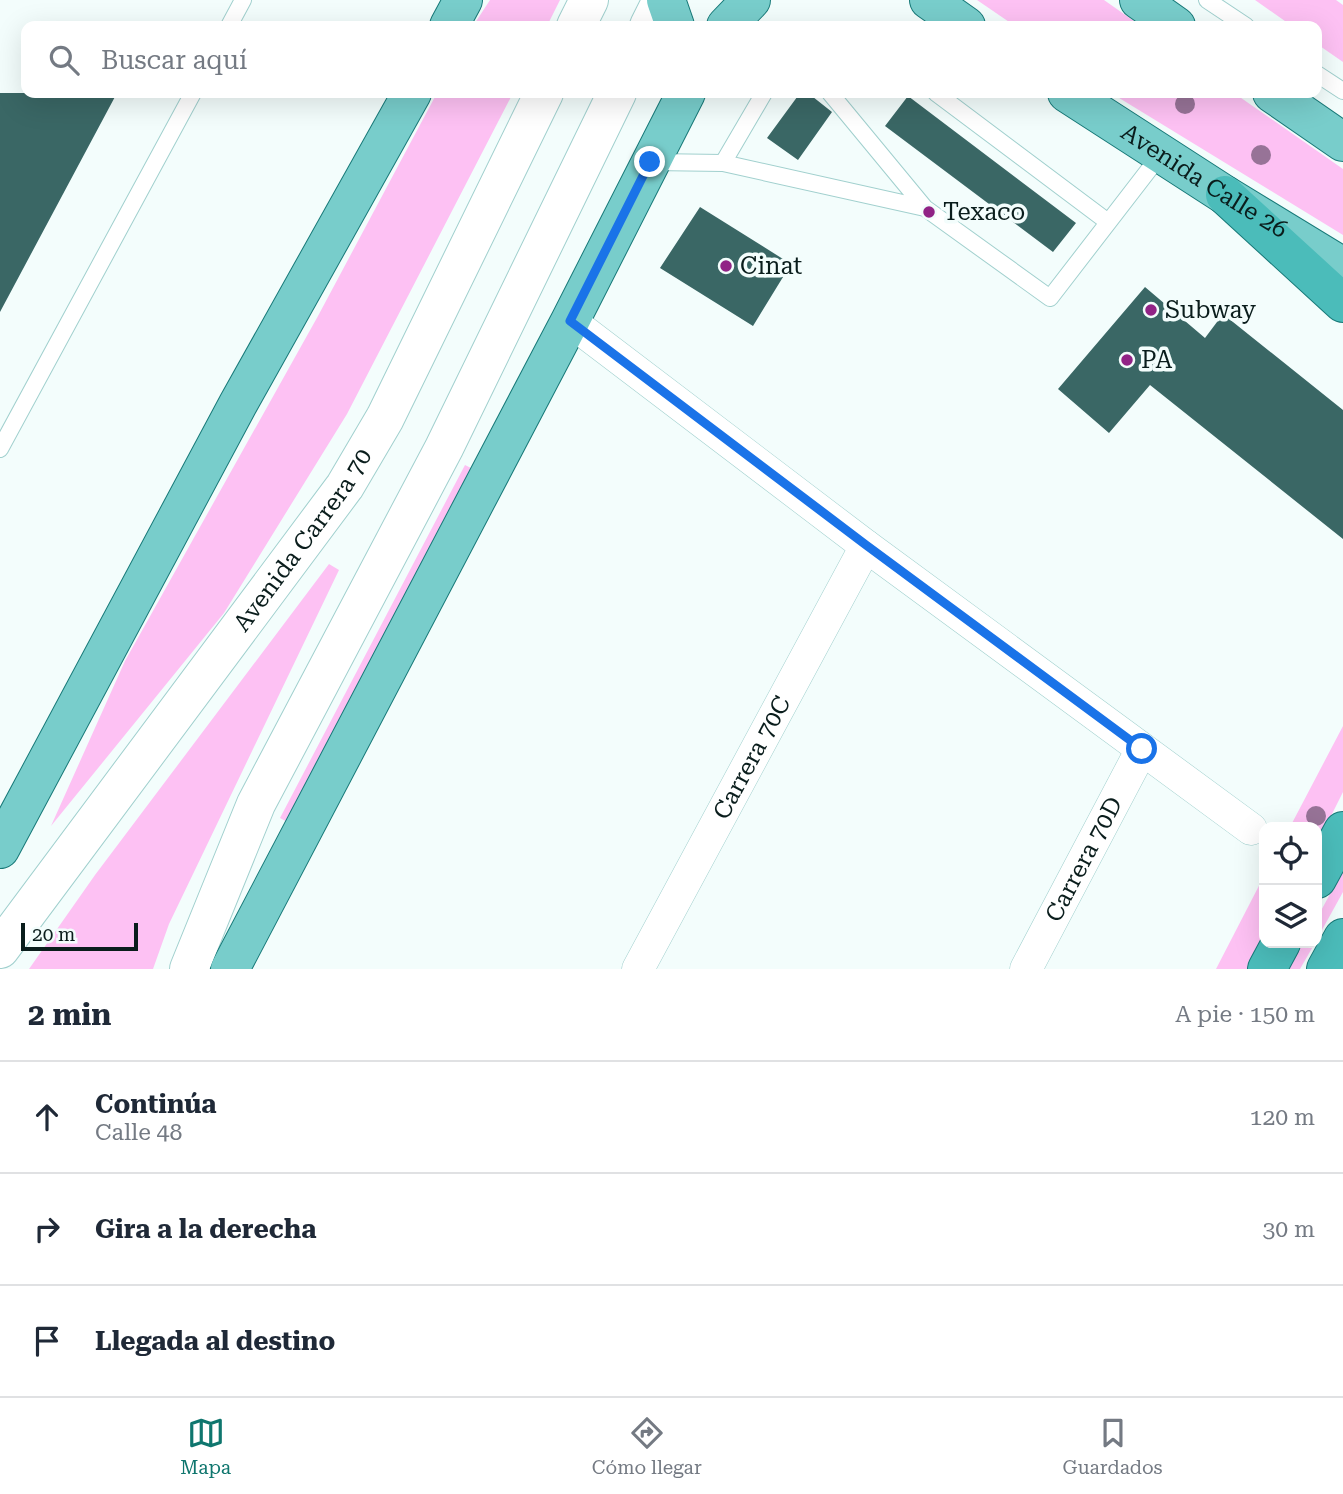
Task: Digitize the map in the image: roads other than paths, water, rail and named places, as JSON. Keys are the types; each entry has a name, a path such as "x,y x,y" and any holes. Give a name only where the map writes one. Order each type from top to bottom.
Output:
{"highway":[{"path":"1225,195 1343,303"},
{"path":"1322,869 1343,831"},
{"path":"1326,969 1343,938"},
{"path":"1267,969 1278,948"}],"main road":[{"path":"452,21 463,0"},
{"path":"578,21 589,0"},
{"path":"652,21 664,0"},
{"path":"664,0 673,21"},
{"path":"731,21 751,0"},
{"path":"929,0 959,21"},
{"path":"1139,0 1169,21"},
{"path":"0,849 238,404 409,98"},
{"name":"Avenida Carrera 70","path":"0,949 345,486 385,418 542,98"},
{"path":"189,969 256,804 444,448 615,98"},
{"path":"230,969 570,321 681,98"},
{"name":"Avenida Calle 26","path":"1075,98 1343,267"},
{"path":"1279,98 1343,142"}],"street":[{"path":"570,321 866,545 1251,829"},
{"name":"Carrera 70C","path":"638,969 866,545"},
{"name":"Carrera 70D","path":"1026,969 1142,749"}],"lane":[{"path":"232,21 243,0"},
{"path":"1208,0 1239,21"},
{"path":"1322,77 1343,91"},
{"path":"0,449 190,98"},
{"path":"723,163 761,98"},
{"path":"834,98 925,208 1050,298 1161,154"},
{"path":"943,98 1108,222"},
{"path":"959,110 960,98"},
{"path":"650,162 723,163 925,208"}],"place":[{"name":"Texaco","path":"929,212"},
{"name":"Cinat","path":"726,266"},
{"name":"Subway","path":"1151,310"},
{"name":"PA","path":"1127,360"}]}
